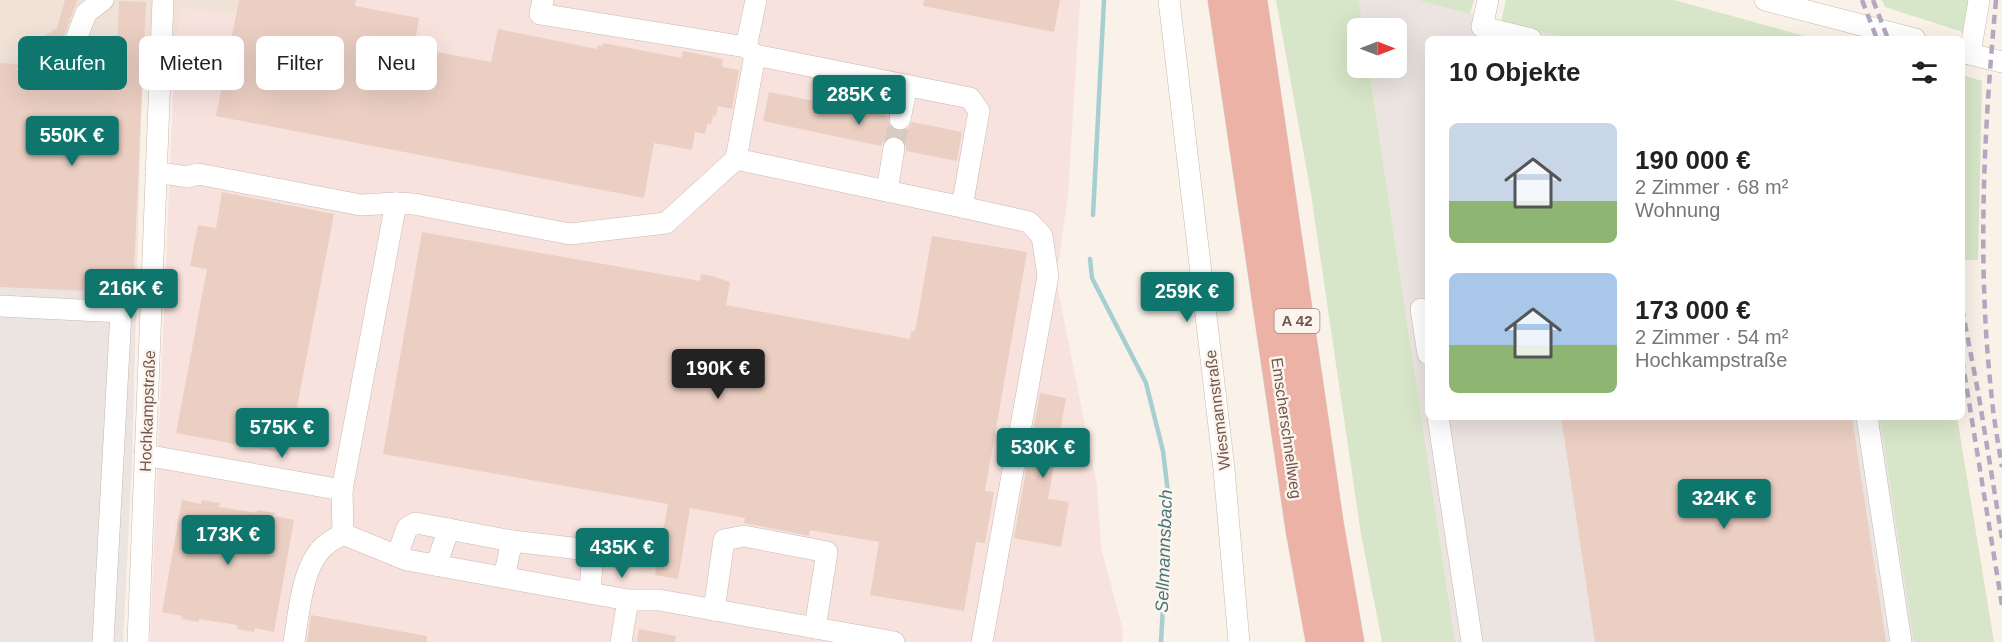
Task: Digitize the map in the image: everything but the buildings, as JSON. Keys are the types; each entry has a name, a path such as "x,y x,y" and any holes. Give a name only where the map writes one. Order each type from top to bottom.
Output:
{"highway":[{"name":"Emscherschnellweg","path":"1224,0 1302,531 1322,642"},
{"name":"Emscherschnellweg","path":"1251,0 1319,469 1348,642"}],"street":[{"path":"77,36 86,13 103,0"},
{"name":"Hochkampstraße","path":"138,642 163,0"},
{"path":"543,0 540,14 750,51 970,98 979,111 962,207"},
{"path":"156,172 187,177 198,174 361,205 414,204 570,234 666,223 736,159 756,0"},
{"name":"Wiesmannstraße","path":"1169,0 1224,469 1239,642"},
{"path":"1488,0 1482,27 1519,36"},
{"path":"1765,0 1903,36"},
{"path":"1979,0 1966,53 2002,62"},
{"path":"900,119 907,86"},
{"path":"887,192 894,148"},
{"path":"736,159 1029,222 1042,236 1048,276 982,642"},
{"path":"344,534 342,490 396,203"},
{"path":"0,306 121,312 103,642"},
{"path":"1421,309 1425,335"},
{"path":"1438,420 1472,642"},
{"path":"1867,420 1901,642"},
{"path":"145,455 342,490"},
{"path":"397,556 407,528 416,524 572,548 590,552 592,563 590,593"},
{"path":"436,565 449,529"},
{"path":"344,534 397,556 436,565 628,600 659,600 714,610 790,633 815,628 894,642"},
{"path":"294,642 306,578 314,558 325,544 344,534"},
{"path":"714,610 724,540 744,536 827,552 815,628"},
{"path":"504,577 512,540"},
{"path":"621,642 628,600"}],"shaded area":[{"path":"0,0 238,0 235,13 182,9 177,36 139,36 139,75 127,74 127,36 18,36 18,68 0,67"},
{"path":"238,0 1080,0 1068,195 1056,280 1097,485 1101,548 1123,630 1122,642 150,642 173,90 244,90 244,36 177,36 182,8 235,13"},
{"path":"1359,0 1418,0 1562,36 1425,36 1425,420 1882,420 1915,642 1455,642 1370,78 1407,78 1407,18 1362,18"},
{"path":"0,68 18,69 18,90 127,90 127,77 139,78 139,90 142,90 132,464 123,642 0,642"}],"green space":[{"path":"1276,0 1359,0 1362,18 1347,18 1347,78 1370,78 1455,642 1382,642 1361,534 1311,194"},
{"path":"1418,0 1474,0 1470,14"},
{"path":"1506,0 1674,0 1804,36 1561,36 1501,22"},
{"path":"1882,0 1976,0 1969,34 1885,7"},
{"path":"1965,76 1982,81 1978,260 1965,260"},
{"path":"1880,420 1957,420 1994,642 1914,642"}],"waterway":[{"name":"Sellmannsbach","path":"1093,215 1104,0"},
{"name":"Sellmannsbach","path":"1090,259 1092,278 1146,383 1163,451 1169,501 1161,642"}],"tunnel":[{"path":"894,148 900,119"}],"railway":[{"path":"1862,0 1876,36"},
{"path":"1873,0 1887,36"},
{"path":"1996,0 1985,146 1983,244 1987,341 1993,409 2002,467"},
{"path":"1965,324 2002,538"},
{"path":"1965,377 2002,605"}]}
